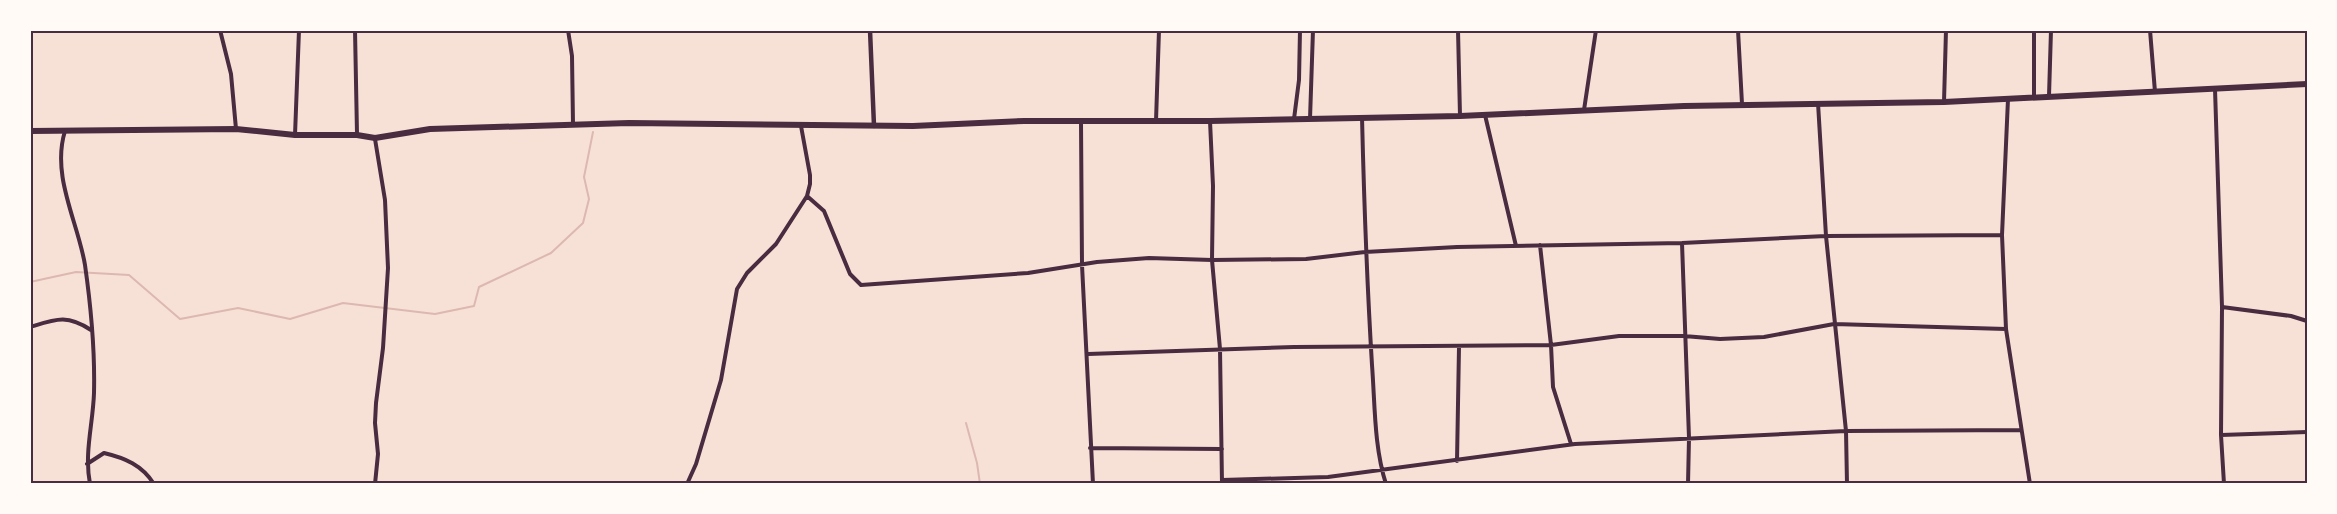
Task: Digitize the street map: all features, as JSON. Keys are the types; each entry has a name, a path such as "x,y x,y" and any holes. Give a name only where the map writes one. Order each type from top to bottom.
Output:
{"main road":[{"path":"30,131 236,129 294,135 357,135 375,138 430,129 629,123 874,126 1081,121 1460,117 1742,104 1944,102 2307,84"}],"street":[{"path":"220,30 231,74 236,129"},
{"path":"294,135 299,30"},
{"path":"355,30 357,135"},
{"path":"568,30 572,56 573,125"},
{"path":"870,30 874,126"},
{"path":"1156,121 1159,30"},
{"path":"1294,120 1299,80 1300,30"},
{"path":"1310,120 1313,30"},
{"path":"1458,30 1460,117"},
{"path":"1584,110 1596,30"},
{"path":"1738,30 1742,104"},
{"path":"1944,102 1946,30"},
{"path":"2034,30 2034,96"},
{"path":"2049,96 2051,30"},
{"path":"2150,30 2155,92"},
{"path":"2215,89 2222,307 2221,435 2224,484"},
{"path":"30,90 30,101"},
{"path":"2008,98 2002,235 2006,328 2030,484"},
{"path":"1818,103 1826,237 1846,432 1847,484"},
{"path":"1485,115 1516,246"},
{"path":"1362,117 1365,252 1371,345 1382,471 1386,484"},
{"path":"1081,121 1082,265 1093,484"},
{"path":"1210,121 1214,186 1212,260 1220,349 1222,482 1328,477 1571,445 1846,432 2021,430"},
{"path":"687,484 696,464 722,380 736,289 747,273 776,244 807,196 810,184 801,126"},
{"path":"65,131 60,155 62,172 85,265 92,330 94,395 87,465 90,484"},
{"path":"365,484 375,483 378,454 376,403 388,268 385,200 375,138"},
{"path":"807,196 824,211 850,274 854,281 861,285 977,278 1149,258 1306,259 1365,252 1540,244 2002,235"},
{"path":"1682,243 1689,438 1688,484"},
{"path":"1540,244 1551,345 1553,387 1571,445"},
{"path":"2222,307 2291,316 2307,321"},
{"path":"30,327 65,319 75,320 92,330"},
{"path":"1088,354 1371,345 1459,347 1551,345 1619,336 1764,338 1834,324 2006,328"},
{"path":"1457,461 1459,347"},
{"path":"2221,435 2307,432"},
{"path":"1090,448 1222,449"},
{"path":"87,465 104,453 122,457 136,465 154,484"}],"waterway":[{"path":"30,282 76,272 129,275 180,319 238,308 290,319 343,303 435,314 474,306 479,287 551,253 583,223 589,199 584,177 593,132"},
{"path":"966,423 980,484"}]}
